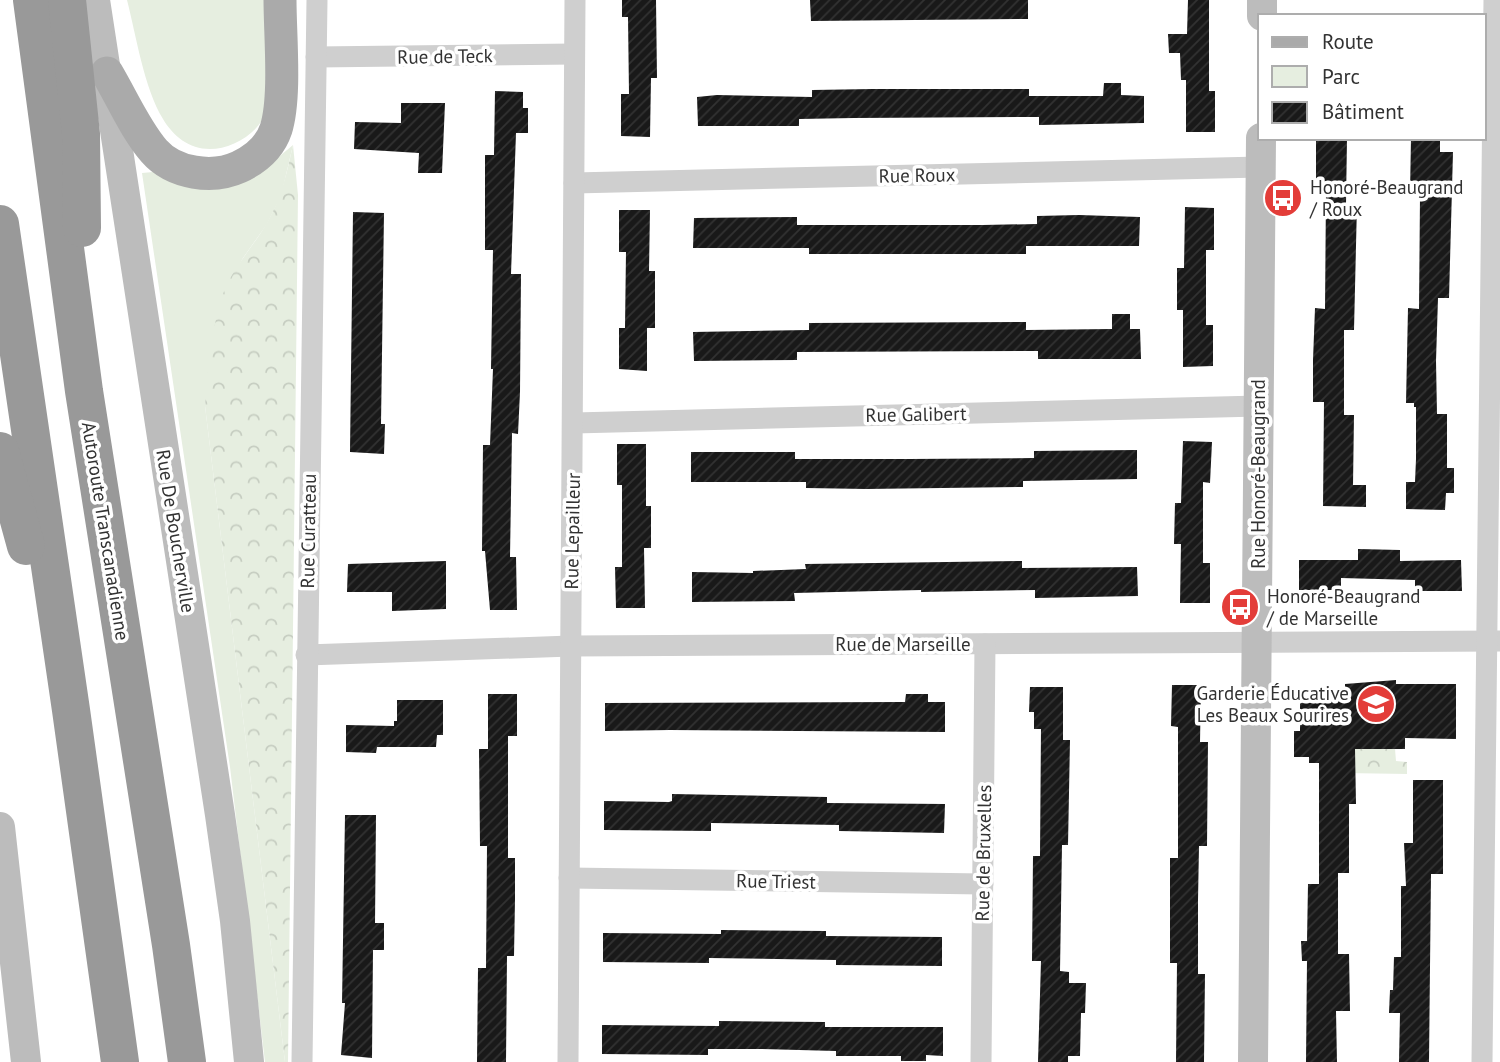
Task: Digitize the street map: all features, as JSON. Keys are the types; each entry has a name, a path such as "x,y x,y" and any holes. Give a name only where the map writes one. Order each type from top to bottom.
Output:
{"highway":[{"name":"Autoroute Transcanadienne","path":"32,0 84,391 187,1062"},
{"path":"67,0 81,134 84,391"},
{"path":"0,224 120,1062"},
{"path":"0,450 71,710"}],"main road":[{"name":"Rue De Boucherville","path":"95,0 222,827 250,1062"},
{"path":"107,73 150,145 162,159 192,172 215,173 234,169 264,150 276,128 280,95 280,0"},
{"name":"Rue Honoré-Beaugrand","path":"1253,1062 1261,153"},
{"path":"0,827 26,1062"}],"street":[{"name":"Rue Curatteau","path":"302,1062 317,0"},
{"name":"Rue Lepailleur","path":"568,1062 575,0"},
{"path":"1482,1062 1494,641 1494,0"},
{"name":"Rue de Teck","path":"316,57 574,54"},
{"name":"Rue Roux","path":"574,183 1261,153"},
{"name":"Rue Galibert","path":"574,423 1259,406"},
{"name":"Rue de Marseille","path":"306,655 571,646 1494,641"},
{"name":"Rue de Bruxelles","path":"981,1062 985,644"},
{"name":"Rue Triest","path":"569,878 983,884"}],"green space":[{"path":"127,0 266,0 268,104 264,117 253,132 227,146 210,149 195,147 172,131 156,106 151,92"},
{"path":"293,145 281,196 267,224 243,258 224,293 205,406 285,1062 265,1062 230,767 142,173 257,175"},
{"path":"293,145 298,195 288,1062 285,1062 205,406 213,335 223,294 232,275 273,212"},
{"path":"1345,724 1356,749 1395,749 1396,761 1407,762 1407,774 1344,773"}],"building":[{"path":"622,0 656,0 657,78 651,78 650,137 621,136 621,94 629,94 628,17 622,17"},
{"path":"810,0 1028,0 1028,19 811,21"},
{"path":"1188,0 1209,0 1209,91 1215,91 1215,132 1186,132 1186,80 1181,80 1180,53 1169,53 1168,34 1187,34"},
{"path":"1104,83 1121,83 1121,95 1144,96 1144,123 1039,125 1039,117 854,118 799,119 799,126 698,126 697,97 812,97 812,90 873,89 1029,89 1029,96 1103,96"},
{"path":"495,91 523,92 523,108 528,108 528,133 516,133 511,274 521,274 520,392 518,434 512,433 510,557 516,557 517,610 490,610 485,551 482,551 483,445 490,445 493,369 493,250 485,250 485,155 494,155"},
{"path":"401,103 445,103 442,173 418,173 419,153 354,149 355,122 401,123"},
{"path":"1316,140 1347,140 1346,204 1357,204 1354,330 1344,330 1344,415 1354,415 1353,485 1366,485 1366,507 1323,506 1324,402 1313,402 1313,360 1315,308 1325,309 1326,192 1316,192"},
{"path":"1411,140 1440,140 1440,152 1453,152 1449,298 1438,298 1436,361 1437,414 1447,414 1447,468 1454,468 1454,493 1446,493 1445,510 1406,509 1406,482 1415,482 1416,459 1416,407 1414,403 1406,403 1408,308 1419,309 1420,196 1418,193 1410,193"},
{"path":"1185,207 1214,208 1214,250 1206,250 1206,325 1213,325 1213,366 1183,367 1183,310 1177,310 1177,268 1184,268"},
{"path":"619,210 650,210 649,271 655,271 655,328 647,328 647,371 619,369 619,328 625,328 626,252 619,252"},
{"path":"353,212 384,213 381,424 385,424 384,454 350,452"},
{"path":"1037,216 1140,217 1139,246 1026,246 1026,254 809,254 809,248 693,248 694,218 797,217 797,225 983,225 1037,224"},
{"path":"1112,314 1130,314 1130,329 1140,329 1141,359 1038,359 1038,351 797,352 797,360 694,361 693,332 809,330 809,323 1026,322 1026,330 1112,329"},
{"path":"1183,441 1212,442 1210,483 1203,482 1203,563 1210,563 1210,603 1180,603 1181,544 1174,544 1175,503 1181,503"},
{"path":"617,444 646,444 646,506 651,506 651,548 644,548 645,608 616,608 615,567 622,567 622,485 617,485"},
{"path":"1137,450 1137,479 1023,481 1023,487 866,489 806,488 806,482 691,482 691,452 795,452 795,459 909,459 1034,458 1034,451"},
{"path":"1358,549 1400,550 1400,561 1461,560 1462,591 1415,591 1415,580 1341,578 1341,590 1299,590 1299,560 1358,560"},
{"path":"446,561 446,609 392,611 392,592 347,592 348,564"},
{"path":"1022,561 1022,568 1137,567 1138,596 1035,598 1035,590 921,590 794,593 795,601 692,602 692,572 753,573 806,569 805,564"},
{"path":"1396,680 1396,684 1456,684 1456,739 1405,738 1405,749 1355,749 1356,804 1349,804 1349,873 1338,873 1338,954 1349,954 1350,1011 1336,1011 1337,1062 1306,1062 1307,961 1302,961 1301,941 1307,941 1308,884 1319,884 1319,763 1309,763 1309,757 1294,757 1294,731 1300,731 1300,695 1345,695 1345,684"},
{"path":"1172,685 1201,685 1200,742 1208,742 1207,846 1199,846 1198,900 1198,974 1205,974 1204,1062 1176,1062 1177,963 1170,963 1170,858 1178,858 1178,727 1171,726"},
{"path":"1030,687 1063,687 1063,740 1070,740 1068,845 1062,845 1060,971 1069,972 1069,983 1086,983 1085,1013 1081,1013 1080,1056 1068,1056 1068,1062 1038,1062 1041,961 1032,961 1033,856 1040,856 1041,729 1034,729 1034,712 1029,712"},
{"path":"488,694 517,694 517,736 508,736 508,858 515,858 515,899 514,956 507,956 506,1062 477,1062 478,968 486,968 487,846 480,846 479,749 488,749"},
{"path":"906,694 928,694 928,702 945,702 945,732 605,731 605,703 905,702"},
{"path":"397,700 443,700 443,735 437,735 436,747 377,747 376,753 346,752 346,725 394,726 394,721 397,721"},
{"path":"1413,780 1443,780 1443,874 1431,874 1429,1062 1399,1062 1400,1013 1389,1013 1394,957 1401,957 1401,886 1406,886 1404,843 1413,843"},
{"path":"672,794 827,797 827,803 945,804 944,833 839,831 839,825 711,823 711,831 604,830 604,801 669,802 672,801"},
{"path":"345,815 376,815 375,923 384,923 384,950 373,950 372,1058 341,1055 345,1003 342,1003"},
{"path":"721,930 826,931 826,936 942,937 942,966 836,965 836,960 709,958 709,963 603,962 603,933 721,934"},
{"path":"719,1021 825,1022 825,1027 943,1027 943,1056 926,1055 926,1061 901,1061 901,1056 836,1056 836,1051 761,1049 708,1049 708,1055 602,1054 602,1025 719,1026"}],"place":[{"name":"Honoré-Beaugrand / Roux","path":"1283,198"},
{"name":"Honoré-Beaugrand / de Marseille","path":"1240,607"},
{"name":"Garderie Éducative Les Beaux Sourires","path":"1376,704"}]}
